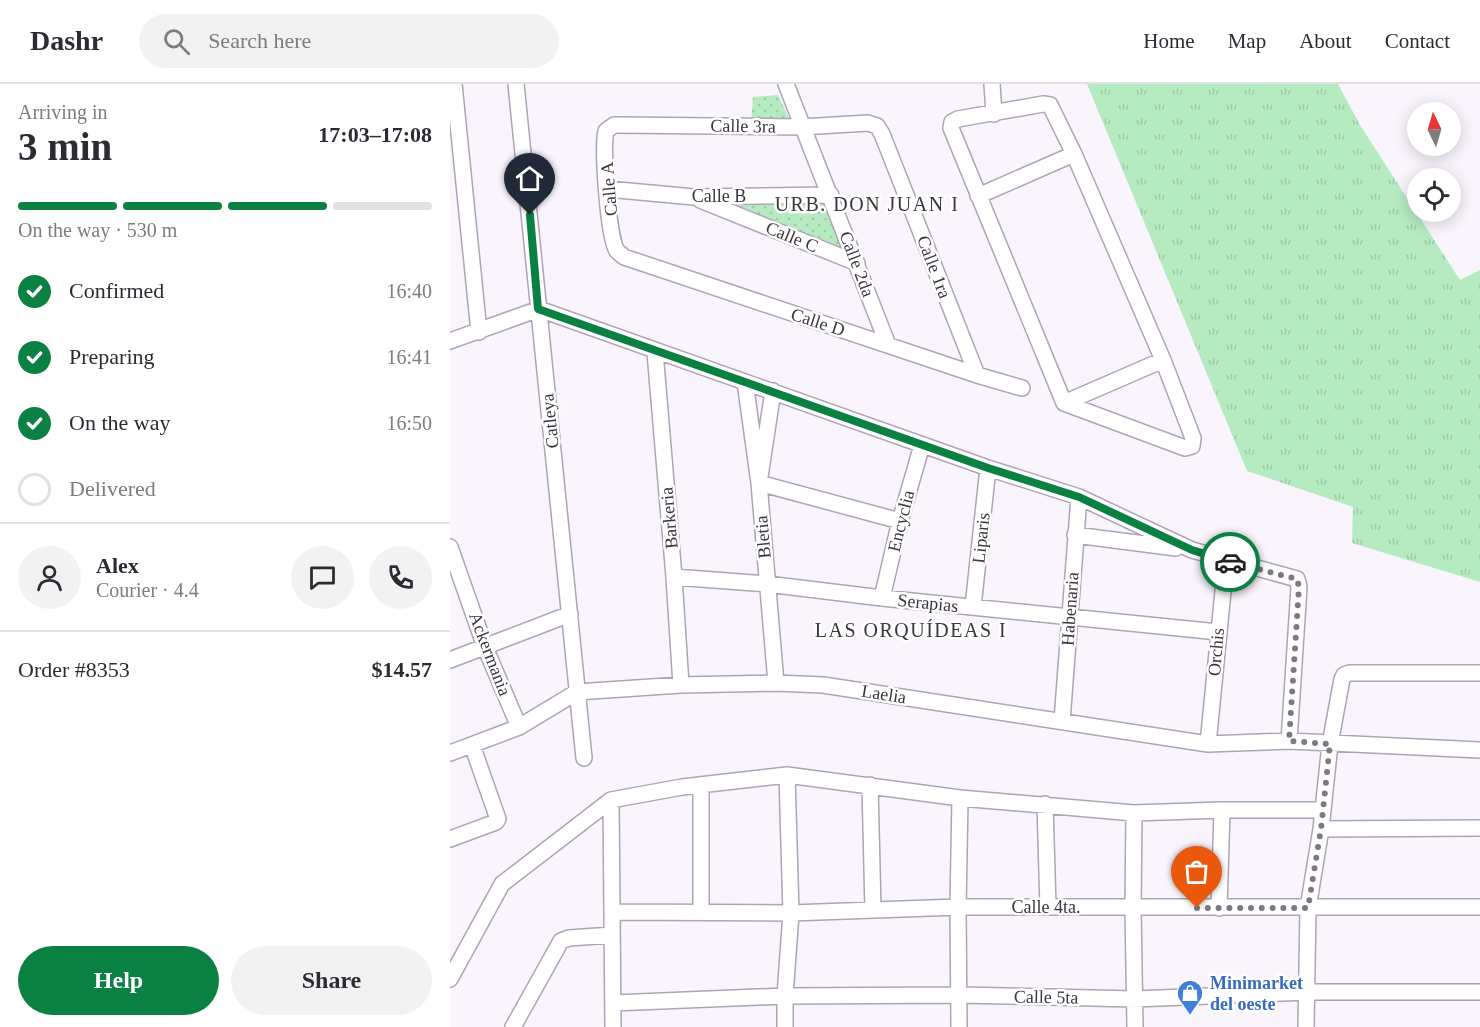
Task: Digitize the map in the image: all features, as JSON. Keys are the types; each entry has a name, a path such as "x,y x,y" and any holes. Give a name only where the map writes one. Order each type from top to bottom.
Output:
{"street":[{"path":"454,84 478,332"},
{"name":"Catleya","path":"516,84 584,758"},
{"name":"Calle 2da","path":"786,84 888,345"},
{"path":"992,84 994,114"},
{"path":"1043,104 1050,105 1074,154 1163,360 1193,438 1192,446 1185,448 1064,403 951,128 952,122 958,119 994,114 1043,104"},
{"name":"Calle 3ra","path":"609,128 618,125 801,127 868,123 877,126"},
{"name":"Calle 1ra","path":"877,126 977,375"},
{"name":"Calle A","path":"609,128 605,136 607,189 613,239 618,251"},
{"path":"978,196 1074,154"},
{"name":"Calle B","path":"607,189 694,197 831,195"},
{"name":"Calle C","path":"694,197 857,263"},
{"name":"Calle D","path":"618,251 634,261 1022,388"},
{"path":"450,341 538,309 654,352 773,391 988,468 1079,497 1192,550 1297,579 1299,587 1289,741"},
{"name":"Barkeria","path":"654,352 681,685"},
{"path":"1064,403 1163,360"},
{"path":"745,382 759,483 900,521"},
{"name":"Bletia","path":"773,391 759,483 776,683"},
{"name":"Encyclia","path":"882,598 900,521 922,445"},
{"name":"Liparis","path":"974,607 988,468"},
{"name":"Habenaria","path":"1062,720 1079,497"},
{"path":"1075,535 1192,550"},
{"name":"Ackermania","path":"450,547 454,570 519,727"},
{"name":"Orchis","path":"1208,744 1226,561"},
{"name":"Serapias","path":"674,577 767,584 1218,632"},
{"path":"450,660 570,614"},
{"path":"1306,1027 1308,908 1321,829 1330,744 1344,675 1349,673 1480,673"},
{"name":"Laelia","path":"450,753 519,727 577,692 681,685 776,683 823,684 1208,744 1289,741 1480,750"},
{"path":"450,839 496,822 498,819 472,745"},
{"path":"450,979 502,884 611,800 701,785 787,776 960,798 1134,813 1322,810"},
{"path":"785,1027 791,913 787,776"},
{"path":"701,785 701,912"},
{"path":"870,785 873,910"},
{"path":"959,1027 960,798"},
{"path":"611,800 613,1027"},
{"path":"1045,804 1048,907"},
{"path":"1219,908 1222,810"},
{"path":"1134,813 1132,908 1135,1027"},
{"path":"1321,829 1480,828"},
{"name":"Calle 4ta.","path":"612,912 791,913 958,907 1480,907"},
{"path":"513,1027 561,941 569,938 612,935"},
{"name":"Calle 5ta","path":"613,1003 785,996 960,995 1135,999 1307,992 1480,992"}],"green space":[{"path":"1087,84 1338,84 1360,125 1407,198 1407,222 1423,222 1460,280 1480,270 1480,582 1352,543 1353,507 1247,471"},
{"path":"778,95 791,122 751,122 753,97"},
{"path":"825,202 843,251 714,207"}],"way so far":[{"path":"1197,908 1308,908 1321,829 1330,744 1289,741 1299,587 1297,579 1230,562"}],"place":[{"name":"Minimarket del oeste","path":"1190,1016"}],"district":[{"name":"URB. DON JUAN I","path":"867,204"},
{"name":"LAS ORQUÍDEAS I","path":"911,630"}],"route":[{"path":"530,215 538,309 654,352 773,391 988,468 1079,497 1192,550 1230,562"}]}
